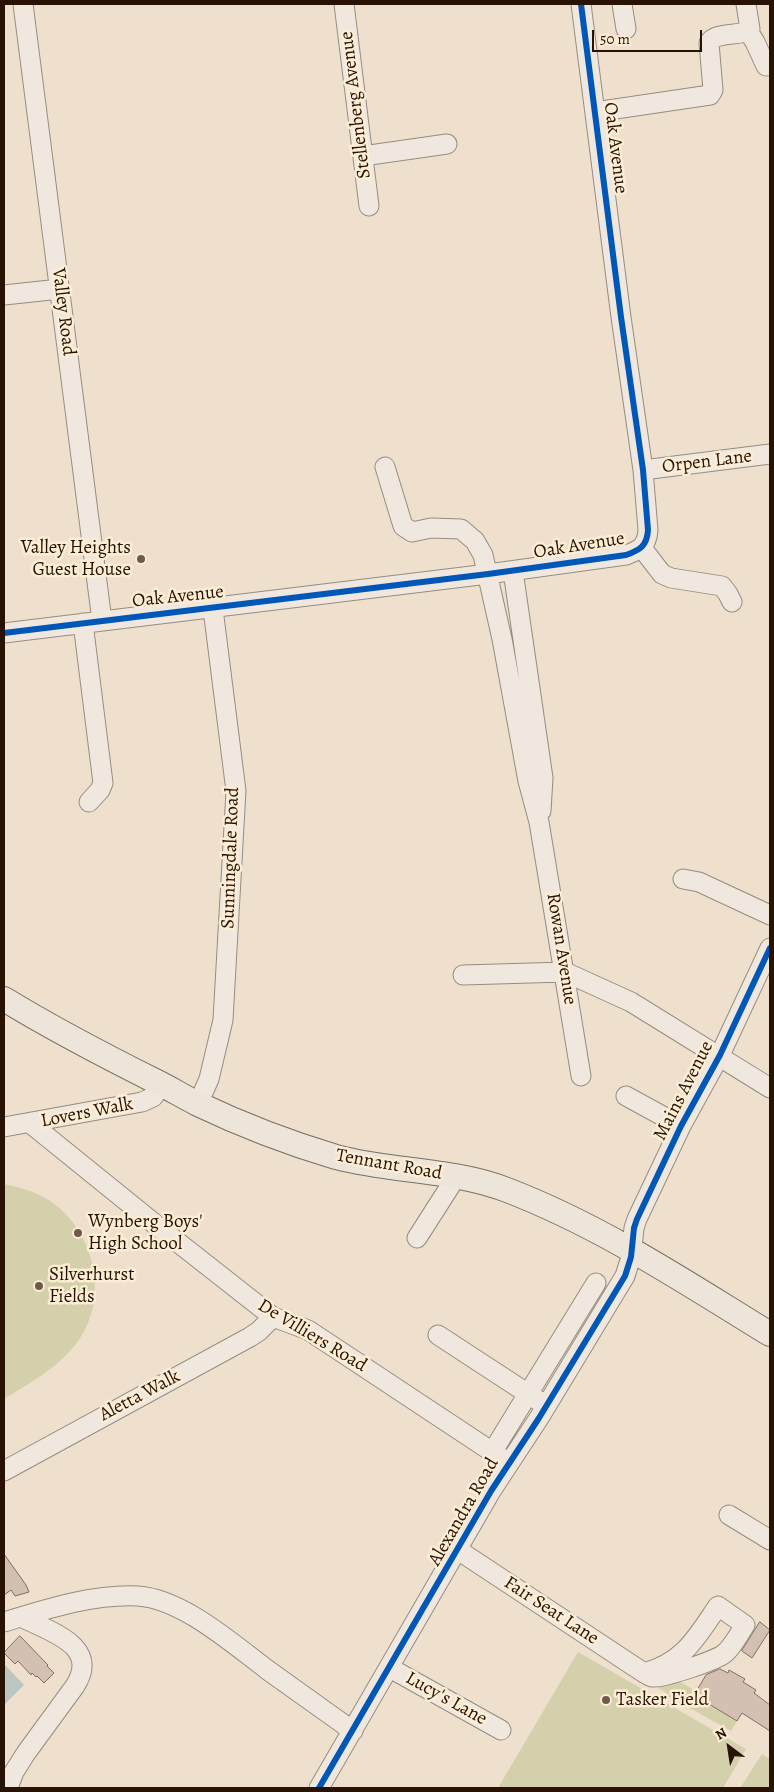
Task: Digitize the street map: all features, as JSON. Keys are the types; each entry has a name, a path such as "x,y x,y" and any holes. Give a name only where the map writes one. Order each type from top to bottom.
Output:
{"main road":[{"name":"Tennant Road","path":"4,999 50,1026 198,1104 250,1127 334,1156 364,1163 456,1177 505,1189 576,1220 632,1250 770,1334"}],"street":[{"name":"Valley Road","path":"23,4 102,621"},
{"name":"Stellenberg Avenue","path":"344,4 369,206"},
{"name":"Oak Avenue","path":"4,633 513,571 626,555 642,548 648,538 643,470 582,4"},
{"path":"622,4 626,28"},
{"path":"746,4 750,29 748,31 766,66"},
{"path":"595,112 710,95 713,90 709,51 711,39 748,31"},
{"path":"362,156 447,144"},
{"path":"4,295 60,289"},
{"name":"Orpen Lane","path":"643,470 770,454"},
{"name":"Rowan Avenue","path":"385,467 403,526 412,532 431,528 461,530 475,541 483,555 528,781 539,822 581,1076"},
{"path":"642,548 662,574 671,578 722,586 732,602"},
{"name":"Rowan Avenue","path":"513,571 543,778 539,822"},
{"name":"Sunningdale Road","path":"198,1104 208,1079 224,1020 236,791 213,609"},
{"path":"83,623 103,783 100,790 89,802"},
{"path":"683,879 699,882 770,915"},
{"name":"Mains Avenue","path":"632,1250 635,1225 681,1126 720,1055 770,948"},
{"path":"463,975 565,972 631,1002 720,1055 770,1088"},
{"name":"Lovers Walk","path":"4,1127 30,1124 142,1102 153,1097 162,1084"},
{"path":"626,1096 681,1126"},
{"name":"De Villiers Road","path":"30,1124 273,1317 308,1330 509,1463"},
{"path":"417,1238 456,1177"},
{"name":"Alexandra Road","path":"319,1788 491,1491 590,1335 624,1276 632,1250"},
{"path":"493,1451 596,1282"},
{"name":"Aletta Walk","path":"4,1471 250,1337 273,1317"},
{"path":"571,1324 590,1335"},
{"path":"438,1335 546,1406"},
{"path":"515,1416 533,1427"},
{"path":"729,1515 770,1540"},
{"name":"Fair Seat Lane","path":"458,1550 644,1673"},
{"path":"12,1620 77,1602 101,1598 140,1596 158,1601 192,1615 353,1731"},
{"path":"718,1606 745,1625 724,1654 718,1658 679,1672 656,1677 644,1673 666,1664 684,1653 718,1606"},
{"path":"8,1788 20,1763 76,1686 82,1672 81,1657 69,1641 12,1620"},
{"name":"Lucy's Lane","path":"390,1668 501,1730"}],"shaded area":[{"name":"Silverhurst Fields","path":"4,1184 37,1194 47,1199 63,1212 76,1227 86,1244 95,1283 94,1303 88,1322 79,1340 54,1366 4,1399"},
{"name":"Tasker Field","path":"578,1652 746,1749 723,1788 498,1788"},
{"path":"4,1664 24,1685 4,1705"},
{"path":"677,1680 696,1691 694,1695 737,1721 731,1731 668,1696 655,1686"},
{"path":"762,1754 770,1759 770,1788 740,1788"}],"building":[{"path":"4,1554 29,1592 15,1596 11,1590 4,1595"},
{"path":"760,1622 770,1630 752,1658 742,1651"},
{"path":"20,1636 54,1673 44,1683 37,1676 32,1673 31,1675 18,1661 15,1664 4,1653"},
{"path":"720,1669 728,1673 729,1670 745,1679 743,1682 756,1690 754,1693 770,1705 770,1731 742,1713 737,1721 694,1695 706,1675"}],"cycle path":[{"path":"4,633 488,574 626,555 642,547 648,530 643,470 621,317 581,4"},
{"path":"319,1788 491,1491 539,1418 625,1276 631,1257 634,1228 637,1219 681,1126 720,1055 770,948"}],"place":[{"name":"Valley Heights Guest House","path":"141,559"},
{"name":"Wynberg Boys' High School","path":"78,1233"},
{"name":"Silverhurst Fields","path":"39,1286"},
{"name":"Tasker Field","path":"606,1700"}]}
